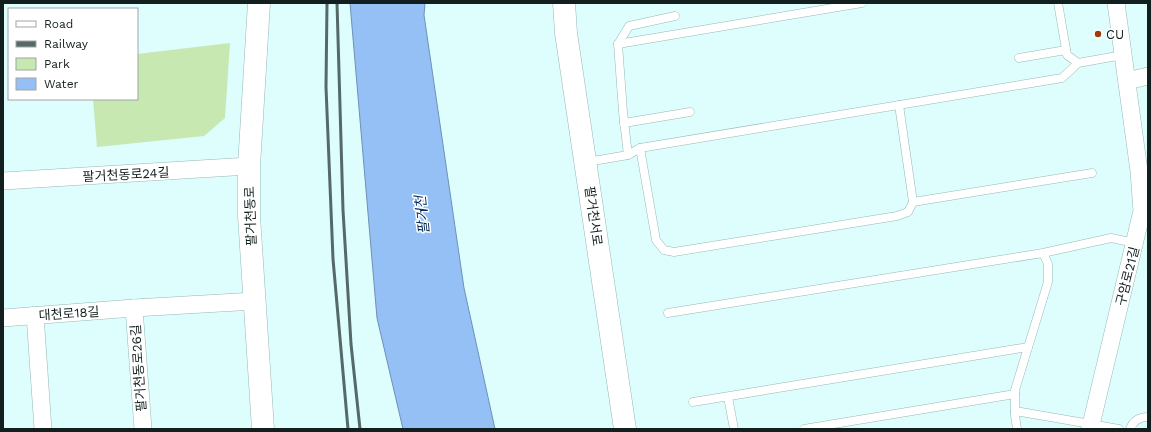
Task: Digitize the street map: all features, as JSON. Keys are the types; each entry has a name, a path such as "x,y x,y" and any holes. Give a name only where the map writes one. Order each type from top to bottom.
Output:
{"main road":[{"name":"팔거천동로","path":"259,3 249,166 249,216 263,429"},
{"name":"팔거천서로","path":"564,3 566,33 625,429"}],"street":[{"name":"구암로21길","path":"1090,427 1142,211 1140,171 1116,3"},
{"path":"1127,81 1148,76"},
{"name":"팔거천동로24길","path":"3,181 249,166"},
{"name":"대천로18길","path":"3,318 255,301"},
{"name":"팔거천동로26길","path":"134,308 143,429"},
{"path":"35,315 44,429"}],"lane":[{"path":"618,44 862,3"},
{"path":"1058,3 1067,55 1078,63"},
{"path":"628,155 618,44 629,26 675,16"},
{"path":"1019,58 1066,50"},
{"path":"586,162 628,155 640,148 1062,78 1078,63 1123,55"},
{"path":"640,148 656,240 664,250 674,252 897,216 908,212 913,202 899,105"},
{"path":"624,122 690,112"},
{"path":"913,202 1092,173"},
{"path":"668,313 1043,253 1111,238 1134,244"},
{"path":"1017,429 1015,390 1048,282 1048,264 1043,253"},
{"path":"693,402 1028,347"},
{"path":"804,429 1015,394"},
{"path":"728,397 734,429"},
{"path":"1015,411 1090,427 1119,429"},
{"path":"1130,429 1131,425 1136,420 1148,417"}],"green space":[{"path":"230,43 225,118 204,136 97,147 93,100 138,100 138,54"}],"water":[{"name":"팔거천","path":"350,3 425,3 424,15 464,288 495,429 403,429 377,318"}],"railway":[{"path":"327,3 326,87 333,259 348,429"},
{"path":"337,3 343,210 351,344 360,429"}],"place":[{"name":"CU","path":"1098,34"}]}
